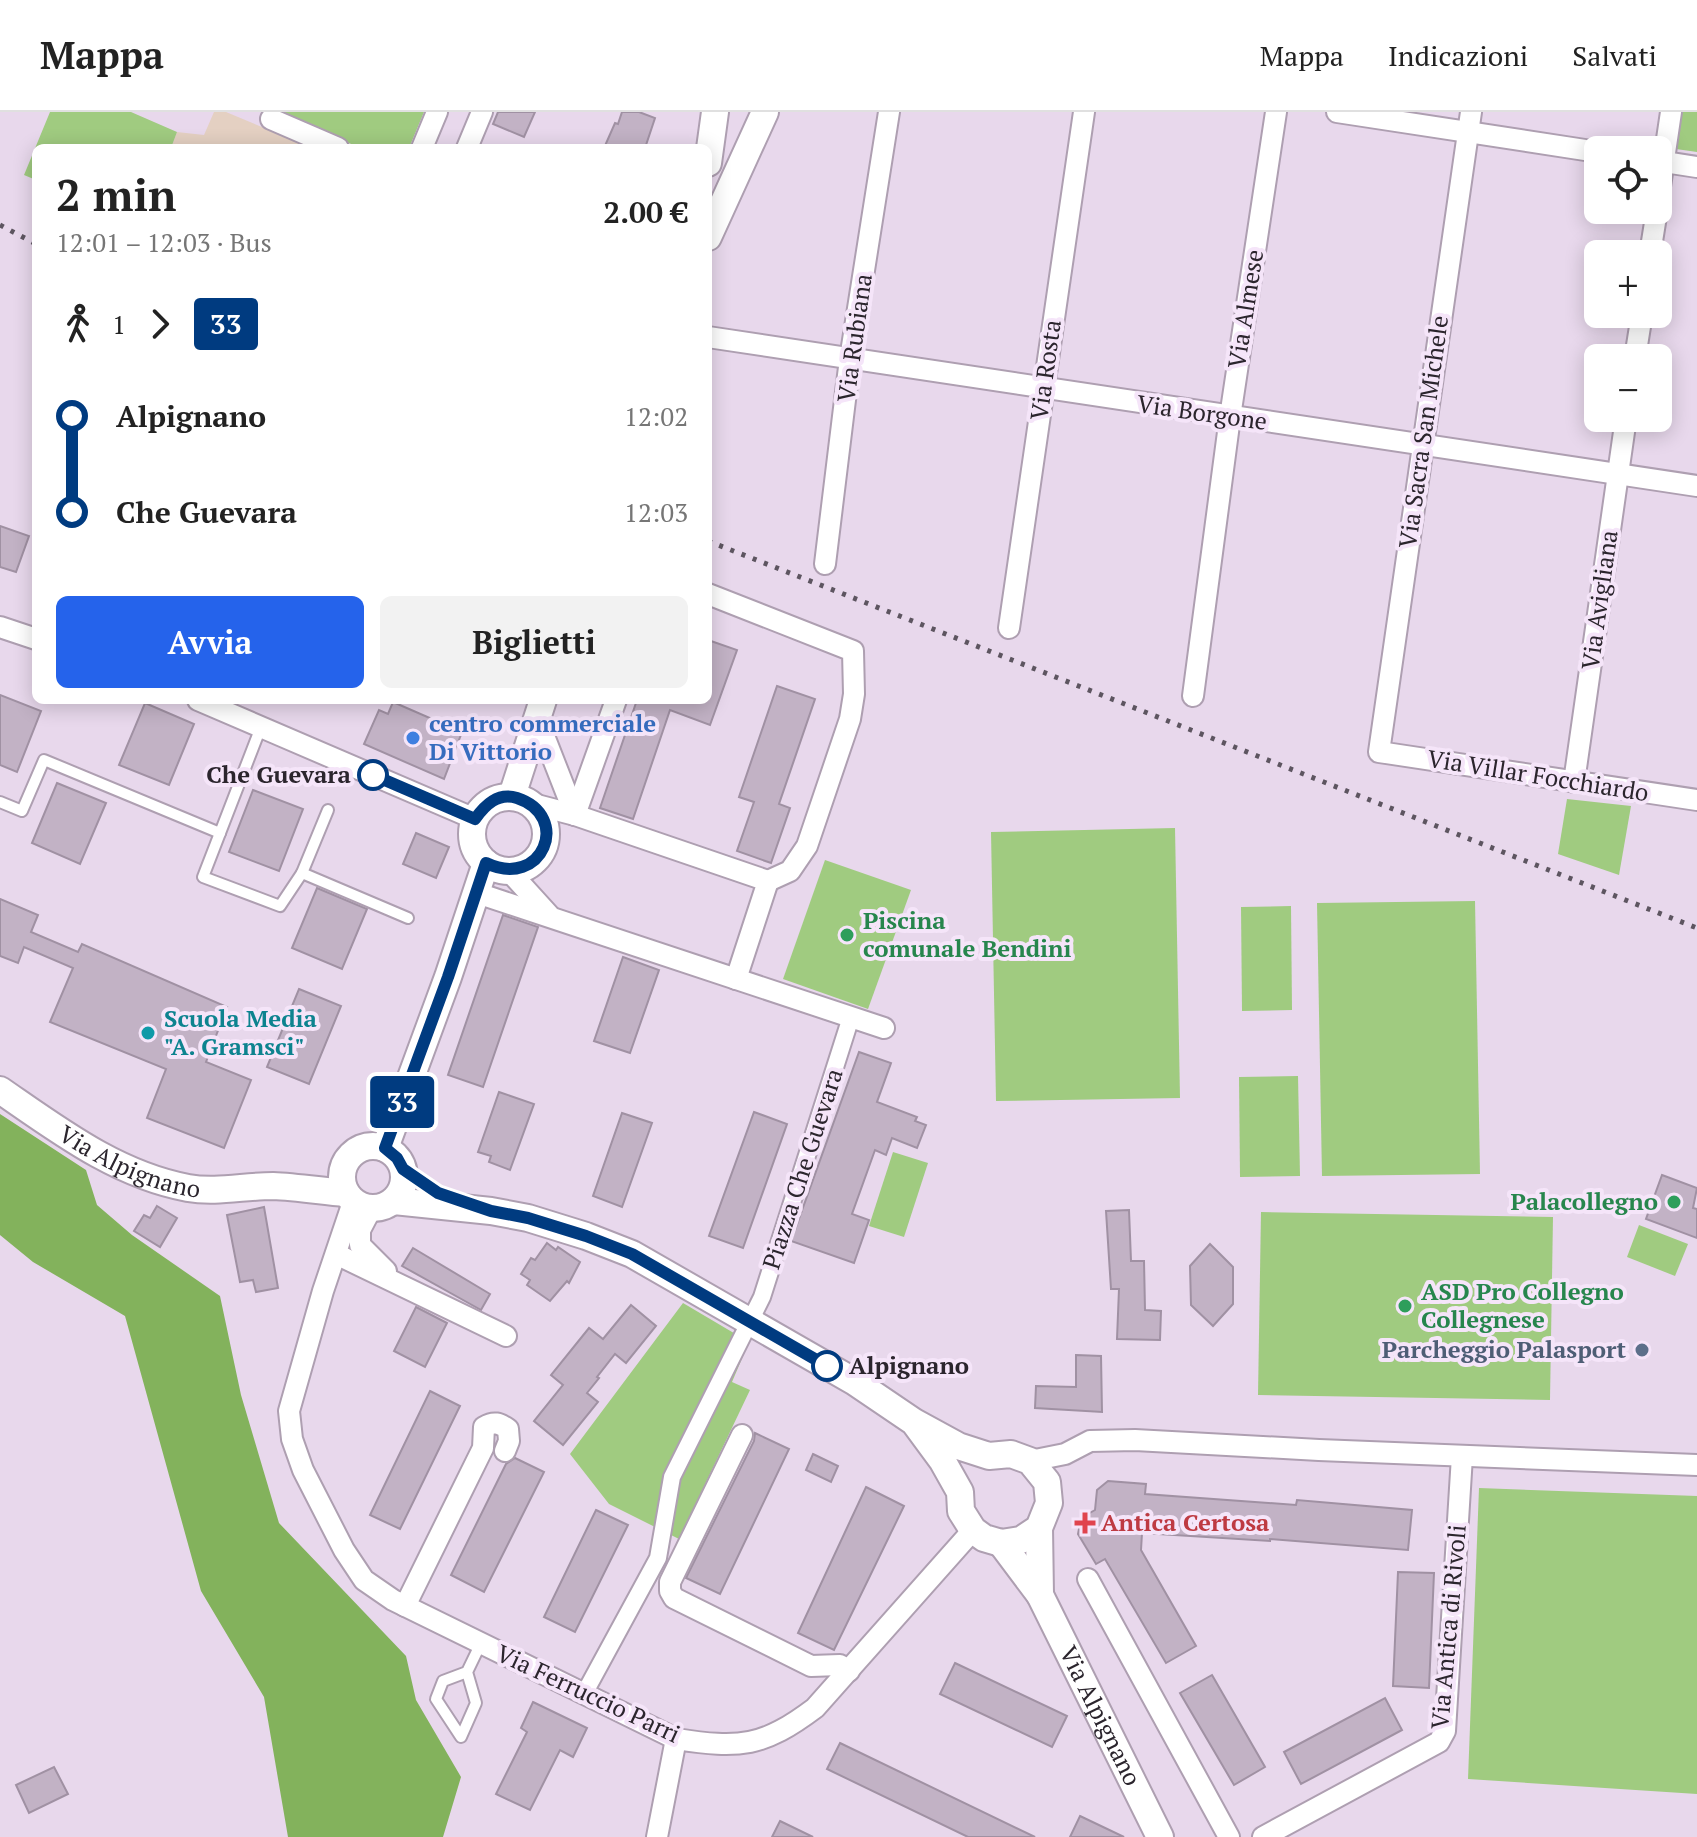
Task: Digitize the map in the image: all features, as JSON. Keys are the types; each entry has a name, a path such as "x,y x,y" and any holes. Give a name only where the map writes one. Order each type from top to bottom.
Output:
{"street":[{"path":"424,144 437,112"},
{"path":"469,144 482,112"},
{"path":"711,144 715,112"},
{"path":"712,228 765,112"},
{"name":"Via Rubiana","path":"825,564 850,359 889,112"},
{"name":"Via Rosta","path":"1009,628 1084,112"},
{"name":"Via Almese","path":"1193,696 1230,417 1276,112"},
{"path":"1337,112 1469,122 1584,149"},
{"path":"1666,136 1671,112"},
{"path":"271,119 329,144"},
{"name":"Via Sacra San Michele","path":"1379,752 1469,122"},
{"path":"1672,164 1697,167"},
{"name":"Via Borgone","path":"712,338 1697,486"},
{"name":"Via Avigliana","path":"1574,782 1624,432"},
{"path":"553,918 474,847 472,830 475,819 485,805 496,799 523,800 575,815 768,881 790,871 807,846 850,719 854,694 853,651 712,596"},
{"path":"0,627 32,638"},
{"path":"207,704 475,819"},
{"path":"575,815 615,704"},
{"path":"540,709 575,815"},
{"path":"523,800 540,709"},
{"name":"Via Villar Focchiardo","path":"1379,752 1697,800"},
{"path":"385,1148 477,893 498,867 531,865 541,854 547,836 544,819 523,800"},
{"path":"736,979 768,881"},
{"path":"477,893 884,1028"},
{"name":"Piazza Che Guevara","path":"584,1694 658,1558 672,1477 762,1297 851,1017"},
{"name":"Via Alpignano","path":"0,1090 67,1136 143,1176 202,1189 273,1186 491,1211 528,1218 586,1236 632,1254 750,1320 855,1382 914,1422"},
{"path":"361,1195 403,1185 403,1169 397,1158 385,1148 372,1146 359,1149 348,1158 361,1195 360,1245 402,1284"},
{"name":"Via Alpignano","path":"403,1169 438,1193 491,1211"},
{"name":"Via Ferruccio Parri","path":"361,1195 336,1254 289,1411 292,1439 303,1470 354,1565 364,1580 405,1606 676,1739 718,1745 755,1743 786,1730 815,1708 845,1668 973,1530"},
{"path":"336,1254 506,1336"},
{"path":"405,1606 483,1448 484,1427 491,1422 500,1423 508,1429 509,1441 505,1451"},
{"path":"914,1422 958,1446 989,1456 1011,1454 1030,1461 1047,1482 1049,1503 1039,1528 1040,1595"},
{"path":"914,1422 942,1460 960,1492 961,1511 973,1530 984,1538 1001,1543 1021,1540 1039,1528"},
{"path":"742,1435 670,1582 670,1591 674,1598 811,1666 845,1668"},
{"path":"1030,1461 1065,1454 1090,1441 1135,1440 1697,1465"},
{"path":"1047,1482 1065,1454"},
{"path":"960,1492 971,1468 989,1456"},
{"name":"Via Antica di Rivoli","path":"1263,1837 1439,1742 1445,1731 1462,1456"},
{"name":"Via Alpignano","path":"1001,1543 1040,1595 1160,1837"},
{"path":"1088,1579 1229,1837"},
{"path":"795,1643 845,1668"},
{"path":"657,1837 676,1739"}],"lane":[{"path":"261,727 203,877 280,906 302,873 328,810"},
{"path":"0,802 22,811 44,760 220,833"},
{"path":"302,873 408,918"},
{"path":"467,1672 443,1681 436,1699 461,1737 476,1703 467,1672 481,1643"}],"shaded area":[{"path":"214,112 226,112 302,144 172,144 177,132 204,135"}],"green space":[{"path":"50,112 131,112 177,132 172,144 37,144"},
{"path":"273,112 424,112 411,144 351,144"},
{"path":"1681,112 1697,112 1697,152 1676,149"},
{"path":"32,156 32,178 24,175"},
{"path":"1567,799 1631,806 1619,875 1558,854"},
{"path":"1175,828 1180,1098 996,1101 991,832"},
{"name":"Piscina comunale Bendini","path":"825,860 911,890 868,1009 783,979"},
{"path":"1475,901 1480,1174 1322,1176 1317,903"},
{"path":"1291,906 1292,1010 1242,1011 1241,907"},
{"path":"1298,1076 1300,1176 1240,1177 1239,1077"},
{"path":"0,1114 86,1170 97,1205 132,1235 220,1296 241,1395 279,1523 406,1656 416,1700 461,1777 443,1837 288,1837 264,1697 201,1591 125,1316 33,1262 0,1235"},
{"path":"893,1152 928,1163 904,1237 869,1226"},
{"name":"ASD Pro Collegno Collegnese","path":"1261,1212 1553,1217 1550,1400 1258,1395"},
{"path":"1639,1225 1688,1244 1675,1276 1627,1257"},
{"path":"683,1303 749,1342 732,1382 750,1390 679,1539 609,1504 570,1454"},
{"path":"1479,1488 1697,1496 1697,1794 1468,1779"}],"building":[{"path":"498,112 535,112 524,137 493,124"},
{"path":"622,112 639,112 655,118 646,144 606,144 615,123 618,124"},
{"path":"0,526 29,536 16,572 0,567"},
{"path":"712,641 737,650 710,725 670,710 633,819 600,808 636,704 712,704"},
{"path":"777,686 815,699 779,804 790,808 771,863 737,851 754,802 739,797"},
{"path":"0,695 41,711 17,772 0,765"},
{"path":"145,704 194,724 169,785 119,765"},
{"name":"centro commerciale Di Vittorio","path":"392,704 398,704 462,732 444,779 364,744 379,710 388,714"},
{"path":"57,783 106,803 80,864 32,843"},
{"path":"253,790 303,809 279,871 229,852"},
{"path":"416,833 449,847 436,878 403,864"},
{"path":"317,888 367,909 342,969 292,948"},
{"name":"Scuola Media \"A. Gramsci\"","path":"0,899 38,915 31,932 78,952 82,944 227,1007 206,1062 251,1080 224,1148 147,1118 166,1069 50,1022 73,968 24,947 18,963 0,956"},
{"path":"503,915 538,927 483,1087 448,1075"},
{"path":"623,957 659,970 630,1053 594,1041"},
{"path":"299,989 341,1006 309,1084 267,1067"},
{"path":"859,1052 891,1063 877,1102 917,1117 915,1121 926,1125 917,1148 892,1138 886,1155 875,1150 852,1214 869,1220 854,1263 791,1241"},
{"path":"499,1092 534,1104 510,1170 489,1162 491,1156 478,1152"},
{"path":"754,1112 787,1124 743,1248 709,1236"},
{"path":"622,1113 652,1123 622,1207 593,1196"},
{"name":"Palacollegno","path":"1662,1175 1697,1188 1693,1208 1697,1209 1697,1238 1646,1219"},
{"path":"157,1206 177,1218 160,1247 134,1231 144,1215 150,1218"},
{"path":"264,1207 278,1288 256,1292 253,1280 240,1282 227,1215"},
{"path":"1129,1210 1131,1261 1144,1261 1145,1310 1161,1311 1160,1340 1117,1339 1119,1289 1111,1289 1106,1211"},
{"path":"547,1243 580,1262 569,1283 567,1281 550,1301 527,1285 530,1280 521,1274 531,1258 535,1260"},
{"path":"1210,1244 1233,1267 1233,1304 1213,1326 1191,1305 1190,1266"},
{"path":"413,1248 490,1294 481,1310 402,1266"},
{"path":"631,1305 656,1326 626,1363 615,1354 597,1377 587,1393 598,1402 563,1445 534,1421 563,1385 551,1375 589,1328 603,1339"},
{"path":"416,1307 447,1323 425,1367 394,1351"},
{"path":"1076,1355 1101,1356 1102,1412 1035,1408 1036,1386 1076,1387"},
{"path":"430,1391 460,1406 400,1529 370,1515"},
{"path":"755,1433 789,1449 720,1594 686,1578 754,1441"},
{"path":"813,1454 838,1466 831,1482 806,1470"},
{"path":"515,1458 544,1472 484,1592 451,1575 506,1464"},
{"path":"1108,1481 1146,1484 1145,1494 1296,1505 1297,1500 1412,1510 1408,1550 1142,1533 1141,1550 1196,1646 1166,1663 1105,1559 1096,1564 1078,1534 1081,1518 1095,1510 1097,1490"},
{"path":"866,1487 904,1506 834,1650 798,1633"},
{"path":"596,1510 628,1525 575,1632 544,1617"},
{"path":"1398,1572 1434,1573 1429,1688 1393,1686"},
{"path":"955,1663 1067,1716 1052,1747 940,1694"},
{"path":"1212,1675 1265,1767 1234,1785 1180,1693"},
{"path":"1385,1698 1402,1730 1301,1784 1284,1752"},
{"path":"533,1702 587,1728 573,1757 560,1750 530,1810 496,1794 527,1732 521,1728"},
{"path":"840,1743 1035,1837 968,1837 827,1769"},
{"path":"54,1767 68,1794 29,1813 16,1785"},
{"path":"1080,1816 1124,1837 1070,1837"},
{"path":"780,1821 813,1837 772,1837"}],"railway":[{"path":"0,225 32,242"},
{"path":"712,543 1697,928"}],"bus line":[{"name":"33","path":"373,775 475,819 485,805 512,796 533,804 544,819 547,836 541,854 531,865 517,870 501,870 486,863 385,1148 397,1158 403,1169 438,1193 491,1211 528,1218 586,1236 632,1254 827,1366"}],"place":[{"name":"centro commerciale Di Vittorio","path":"413,738"},
{"name":"Che Guevara","path":"373,775"},
{"name":"Piscina comunale Bendini","path":"847,935"},
{"name":"Scuola Media \"A. Gramsci\"","path":"148,1033"},
{"name":"Palacollegno","path":"1674,1202"},
{"name":"ASD Pro Collegno Collegnese","path":"1405,1306"},
{"name":"Parcheggio Palasport","path":"1642,1350"},
{"name":"Alpignano","path":"827,1366"},
{"name":"Antica Certosa","path":"1085,1523"}]}
